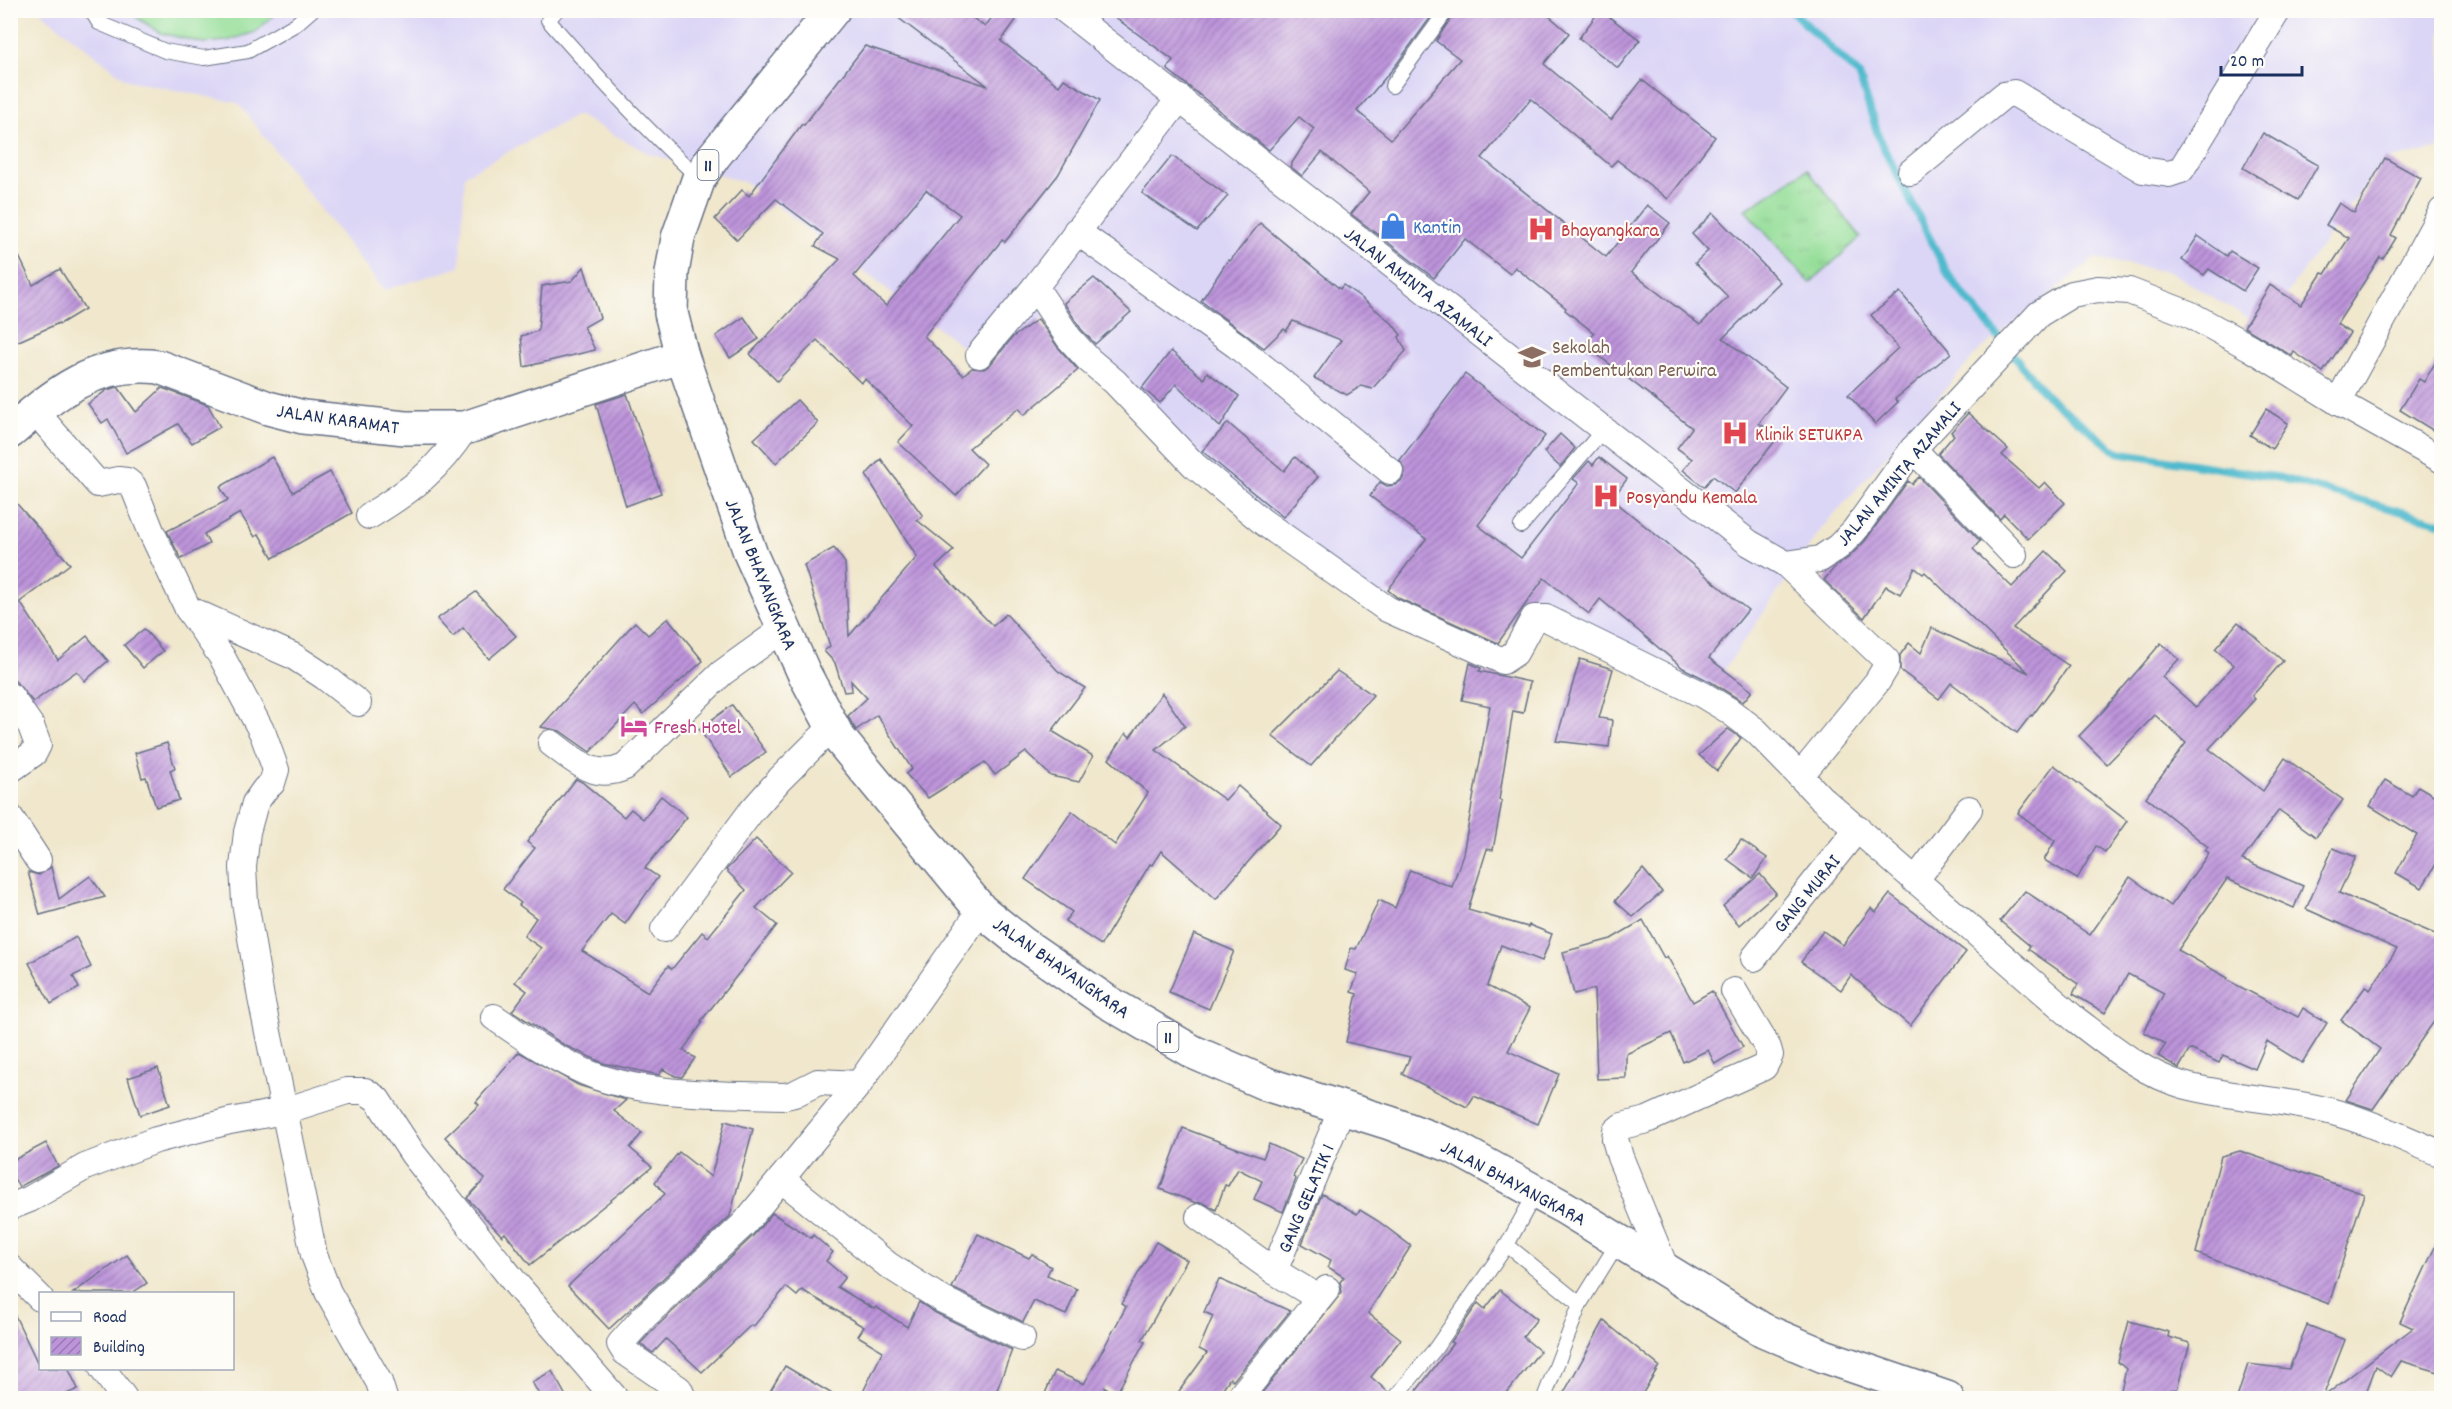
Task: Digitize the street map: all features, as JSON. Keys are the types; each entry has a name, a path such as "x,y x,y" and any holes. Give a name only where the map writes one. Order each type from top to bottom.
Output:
{"main road":[{"name":"JALAN BHAYANGKARA","path":"833,10 714,156 699,178 678,237 672,273 671,314 681,356 751,555 804,673 838,737 981,910 1022,944 1106,1001 1193,1052 1269,1085 1390,1123 1452,1146 1536,1192 1763,1329 1824,1356 1947,1398"},
{"name":"JALAN KARAMAT","path":"23,421 82,378 101,370 144,365 159,367 268,408 303,417 405,428 465,428 681,356"}],"street":[{"name":"JALAN AMINTA AZAMALI","path":"1065,10 1749,543 1786,564 1820,559 1838,548 1854,531 1913,449 2039,314 2072,294 2098,289 2129,291 2189,314 2442,460"},
{"path":"1911,172 2004,95 2014,93 2143,170 2169,174 2181,170 2278,10"},
{"path":"979,355 1035,287 1180,98"},
{"path":"2338,402 2442,211"},
{"path":"1077,231 1236,345 1390,471"},
{"path":"1035,287 1069,338 1089,360 1115,382 1194,465 1263,522 1387,609 1503,661 1515,653 1534,618 1546,618 1703,695 1756,731 1820,797 2074,1019 2114,1049 2147,1069 2182,1084 2310,1106 2343,1114 2442,1154"},
{"path":"23,421 98,484 118,480 127,481 133,486 151,531 188,609 222,657 263,734 276,770 272,783 255,803 247,832 243,867 245,902 261,998 314,1255 328,1292 379,1382 384,1398"},
{"path":"369,516 397,500 430,474 450,452 465,428"},
{"path":"1913,449 2014,555"},
{"path":"1786,564 1886,660 1886,667 1877,682 1800,776"},
{"path":"188,609 293,656 358,703"},
{"path":"551,743 581,766 593,771 615,771 626,767 722,673 783,628"},
{"path":"10,696 31,726 38,745 34,753 10,770"},
{"path":"664,929 750,813 832,727"},
{"path":"1915,881 1969,809"},
{"path":"10,817 38,860"},
{"name":"GANG MURAI","path":"1754,958 1858,828"},
{"path":"683,1398 679,1389 625,1352 620,1344 645,1316 744,1224 858,1084 981,910"},
{"path":"1666,1272 1620,1157 1615,1139 1616,1131 1622,1126 1647,1120 1764,1067 1770,1055 1768,1048 1734,991"},
{"path":"494,1017 542,1050 598,1077 635,1086 705,1094 785,1096 818,1082 858,1084"},
{"path":"10,1206 30,1199 85,1167 156,1140 230,1121 284,1111 347,1091 365,1091 377,1099 413,1154 516,1284 615,1398"},
{"name":"GANG GELATIK 1","path":"1239,1398 1323,1293 1274,1270 1342,1109"},
{"path":"781,1179 888,1265 943,1300 1022,1338"},
{"path":"1199,1217 1274,1270"},
{"path":"10,1268 39,1297"},
{"path":"103,1370 124,1398"}],"lane":[{"path":"91,10 99,23 165,51 204,58 248,51 296,24 312,10"},
{"path":"1392,86 1447,10"},
{"path":"548,14 617,99 699,178"},
{"path":"1521,526 1603,430"},
{"path":"1395,1398 1435,1349 1507,1245 1536,1192"},
{"path":"1544,1398 1580,1304 1619,1241"},
{"path":"1507,1245 1580,1304"}],"shaded area":[{"name":"Sekolah Pembentukan Perwira","path":"39,11 2441,11 2441,148 2383,161 2263,327 2172,273 2095,258 1979,351 1823,527 1703,700 1463,575 1428,548 1384,603 1198,476 1051,313 984,363 747,183 650,154 577,115 465,175 460,267 384,290 238,103 127,80"}],"green space":[{"path":"127,11 278,11 255,32 227,41 203,43 161,33"},
{"path":"1807,169 1861,237 1810,283 1745,210"}],"building":[{"path":"888,10 962,10 985,27 997,10 1003,10 1016,20 1001,41 1059,86 1064,79 1100,100 1058,175 1005,242 1002,240 924,336 963,375 972,368 984,369 990,365 1013,337 1038,319 1078,370 1024,415 1019,408 969,448 985,464 956,496 898,442 913,426 865,379 861,383 817,340 777,381 750,354 840,259 815,246 823,234 776,199 737,240 715,219 742,190 749,196 802,124 804,125 865,46 988,86","holes":["926,190 960,215 886,306 854,276"]},
{"path":"1105,10 1436,10 1396,65 1357,111 1391,139 1460,59 1436,41 1456,10 1542,10 1569,33 1544,64 1611,120 1642,80 1715,137 1668,199 1617,160 1611,166 1531,99 1482,158 1606,257 1647,205 1670,223 1631,272 1700,325 1728,297 1695,263 1708,251 1692,234 1713,213 1780,282 1723,338 1786,387 1759,423 1778,437 1735,493 1713,476 1704,487 1683,470 1692,459 1677,448 1692,428 1585,345 1594,333 1515,267 1510,274 1465,239 1434,278 1351,214 1369,192 1322,152 1302,176 1290,166 1314,129 1299,117 1269,150 1167,69 1173,60"},
{"path":"1600,10 1640,40 1618,68 1579,38"},
{"path":"2263,133 2318,165 2298,200 2243,168"},
{"path":"1172,156 1228,196 1197,231 1142,193"},
{"path":"2385,158 2421,178 2391,235 2396,238 2383,259 2380,257 2337,324 2350,333 2323,372 2294,352 2292,356 2244,327 2270,285 2301,305 2349,238 2326,225 2339,203 2354,213"},
{"path":"1260,223 1340,289 1343,285 1359,296 1392,323 1401,335 1399,337 1406,351 1372,389 1361,386 1347,395 1314,378 1341,340 1293,321 1286,331 1284,329 1264,348 1201,301 1228,260 1230,261"},
{"path":"2198,236 2227,256 2230,251 2258,268 2243,291 2209,269 2204,275 2182,260"},
{"path":"10,238 33,285 60,269 85,309 60,324 10,345"},
{"path":"584,267 600,318 584,327 595,350 524,367 521,336 538,331 542,286 572,281"},
{"path":"1094,278 1131,312 1095,344 1081,329 1064,303"},
{"path":"1900,292 1951,353 1895,399 1898,402 1875,424 1848,395 1898,348 1871,315"},
{"path":"744,317 759,339 730,358 716,336"},
{"path":"1171,351 1204,379 1207,372 1239,396 1220,427 1176,384 1160,403 1142,388"},
{"path":"2442,351 2442,436 2400,410 2419,379 2424,382"},
{"path":"1465,374 1545,436 1478,525 1521,558 1579,483 1573,479 1589,461 1593,465 1599,457 1627,479 1612,499 1748,610 1709,658 1752,691 1743,702 1683,668 1600,599 1589,614 1544,578 1498,643 1398,598 1388,590 1426,539 1370,496 1380,482 1387,486 1395,485 1402,480 1405,473 1400,460"},
{"path":"118,387 136,412 162,388 208,405 220,427 192,443 178,424 126,453 108,419 102,423 88,404 107,390"},
{"path":"627,394 661,493 626,506 596,404"},
{"path":"797,400 818,423 776,463 754,439"},
{"path":"2266,409 2288,423 2272,449 2250,435"},
{"path":"1968,413 2008,449 2002,455 2039,488 2045,482 2065,503 2028,539 2004,514 2000,519 1938,454 1954,435 1951,432"},
{"path":"1228,423 1284,471 1295,457 1318,477 1283,517 1202,451"},
{"path":"1560,434 1575,448 1560,467 1544,452"},
{"path":"272,457 293,492 330,472 352,513 273,558 259,534 255,537 240,513 204,534 209,544 181,559 167,531 228,500 220,487"},
{"path":"881,459 923,516 917,520 954,550 936,567 993,626 1006,614 1058,671 1085,688 1052,731 1093,756 1079,782 1051,776 1026,752 995,775 985,762 928,798 906,774 912,769 877,715 856,730 854,727 848,716 867,698 851,681 852,691 844,692 835,663 824,651 830,646 804,565 834,548 845,563 849,636 917,557 866,475"},
{"path":"1919,477 1980,541 1973,549 2012,587 2046,551 2067,571 2013,628 2069,666 2017,733 1951,683 1939,699 1900,670 1900,655 1909,643 1921,653 1932,628 2029,673 1925,572 1923,574 1915,568 1900,594 1886,586 1864,618 1824,580 1834,568 1865,541 1908,481 1912,484"},
{"path":"10,496 70,564 20,602 58,660 87,636 108,661 85,681 77,671 33,702 10,675"},
{"path":"476,592 516,636 489,659 463,628 453,637 437,619"},
{"path":"668,618 703,661 643,714 635,705 590,752 560,731 541,727 635,622 648,635"},
{"path":"2238,622 2283,661 2252,696 2255,699 2209,749 2263,791 2285,758 2343,800 2316,837 2279,810 2242,860 2303,886 2294,908 2227,879 2178,950 2228,978 2227,980 2298,1017 2303,1008 2327,1023 2302,1063 2267,1041 2255,1069 2223,1055 2219,1063 2190,1049 2179,1068 2158,1056 2166,1044 2144,1032 2164,993 2128,974 2105,1013 2073,994 2078,984 2028,949 2030,946 2000,921 2025,891 2090,935 2130,877 2171,906 2209,853 2205,850 2208,847 2146,797 2186,743 2155,715 2107,764 2079,736 2161,643 2179,659 2162,677 2196,707 2234,665 2215,649"},
{"path":"144,629 163,651 143,668 124,645"},
{"path":"1580,659 1613,669 1599,718 1612,720 1609,747 1556,741"},
{"path":"1470,663 1481,668 1479,671 1530,682 1523,713 1513,711 1499,800 1502,801 1493,850 1487,849 1468,910 1528,927 1529,925 1552,934 1542,961 1501,945 1487,986 1530,1008 1508,1051 1559,1074 1538,1124 1474,1096 1467,1107 1402,1074 1410,1057 1346,1042 1357,994 1351,992 1358,974 1345,970 1351,948 1356,949 1379,900 1395,908 1410,870 1452,887 1463,854 1490,706 1462,700"},
{"path":"1337,671 1373,695 1311,766 1272,736"},
{"path":"1162,693 1185,726 1156,750 1225,800 1238,786 1281,824 1216,899 1161,851 1152,865 1150,864 1101,945 1065,921 1072,912 1025,879 1072,811 1115,845 1148,793 1109,759 1126,733 1130,737"},
{"path":"732,705 766,752 732,777 699,729"},
{"path":"1728,729 1741,738 1717,771 1699,755"},
{"path":"167,743 175,768 170,770 179,800 156,807 146,777 142,778 135,753"},
{"path":"2054,765 2127,821 2105,852 2096,846 2077,879 2044,860 2055,841 2018,813"},
{"path":"576,779 624,817 631,809 643,819 661,796 687,817 645,868 658,877 625,924 611,914 582,951 648,992 668,966 672,969 702,932 708,937 746,890 726,870 756,839 791,872 756,908 777,925 701,1021 703,1022 683,1050 695,1058 682,1077 663,1069 659,1075 603,1063 564,1045 512,1011 527,991 515,982 541,948 524,936 536,918 503,889 535,848 527,842"},
{"path":"2385,780 2412,796 2418,786 2442,800 2442,854 2422,888 2396,873 2417,835 2370,806"},
{"path":"1741,840 1767,858 1753,878 1727,859"},
{"path":"2333,848 2356,857 2339,893 2442,937 2442,1010 2373,1109 2346,1100 2380,1049 2341,1020 2366,986 2370,990 2397,949 2306,909"},
{"path":"51,867 59,899 90,876 105,897 40,915 28,872 39,875"},
{"path":"1643,869 1662,892 1633,917 1615,901"},
{"path":"1760,874 1776,893 1739,925 1723,906"},
{"path":"1890,894 1966,952 1910,1026 1851,975 1841,990 1801,962 1823,931 1843,945 1871,908 1876,912"},
{"path":"1643,920 1664,958 1667,956 1693,1002 1712,991 1743,1047 1715,1064 1708,1050 1683,1062 1671,1033 1626,1054 1626,1078 1597,1079 1594,989 1574,994 1563,952 1611,939"},
{"path":"1194,934 1234,951 1209,1009 1169,992"},
{"path":"76,937 91,967 73,976 79,988 51,1004 29,963"},
{"path":"519,1052 578,1085 626,1100 614,1111 642,1133 630,1148 652,1167 530,1265 505,1233 502,1236 467,1198 485,1179 445,1137 479,1105 476,1102"},
{"path":"158,1068 170,1105 140,1115 128,1078"},
{"path":"725,1121 753,1129 730,1216 609,1329 568,1286 665,1194 655,1182 679,1152 711,1177"},
{"path":"1183,1128 1263,1158 1269,1144 1302,1159 1293,1177 1296,1179 1283,1212 1254,1199 1262,1181 1238,1169 1228,1186 1225,1185 1216,1210 1201,1202 1196,1203 1160,1189"},
{"path":"46,1143 58,1166 19,1187 10,1172 10,1162"},
{"path":"2240,1151 2364,1194 2329,1304 2196,1253 2221,1156"},
{"path":"1322,1194 1357,1214 1360,1210 1411,1246 1368,1313 1401,1339 1371,1377 1388,1392 1386,1398 1258,1398 1342,1292 1340,1282 1344,1277 1328,1267 1331,1260 1302,1244"},
{"path":"772,1213 811,1238 813,1235 833,1252 826,1261 845,1277 837,1287 874,1309 876,1307 907,1327 919,1302 936,1313 1012,1350 994,1398 860,1398 883,1351 858,1336 864,1327 802,1290 797,1296 786,1287 753,1327 751,1325 702,1372 666,1339 653,1353 640,1344 754,1235"},
{"path":"2442,1232 2442,1373 2401,1361 2391,1377 2376,1366 2364,1398 2237,1398 2248,1364 2289,1369 2307,1325 2345,1340 2323,1397 2413,1328 2400,1322"},
{"path":"978,1234 1029,1258 1032,1254 1051,1267 1047,1275 1077,1289 1066,1315 1034,1301 1023,1322 952,1288"},
{"path":"1156,1242 1187,1260 1142,1340 1145,1342 1116,1394 1105,1387 1103,1393 1116,1398 1043,1398 1055,1371 1084,1384 1126,1307 1121,1304"},
{"path":"127,1255 147,1283 134,1292 74,1292"},
{"path":"1219,1279 1290,1311 1233,1381 1230,1378 1216,1398 1174,1398 1207,1353 1199,1349 1213,1316 1204,1312"},
{"path":"1500,1290 1537,1319 1523,1337 1540,1351 1503,1398 1411,1398 1453,1343 1451,1342 1478,1303 1485,1309"},
{"path":"10,1305 39,1370 69,1370 78,1389 58,1398 10,1398"},
{"path":"1604,1321 1659,1366 1640,1398 1561,1398"},
{"path":"2129,1321 2169,1332 2168,1337 2190,1343 2177,1389 2169,1390 2162,1398 2119,1398 2126,1369 2118,1362"},
{"path":"785,1366 839,1398 766,1398"},
{"path":"552,1371 567,1398 541,1398 532,1382"}],"waterway":[{"path":"1791,10 1859,75 1880,141 1950,278 2047,396 2117,452 2281,478 2442,523"}],"place":[{"name":"Kantin","path":"1393,226"},
{"name":"Bhayangkara","path":"1541,229"},
{"name":"Sekolah Pembentukan Perwira","path":"1532,357"},
{"name":"Klinik SETUKPA","path":"1735,433"},
{"name":"Posyandu Kemala","path":"1606,496"},
{"name":"Fresh Hotel","path":"634,726"}]}
